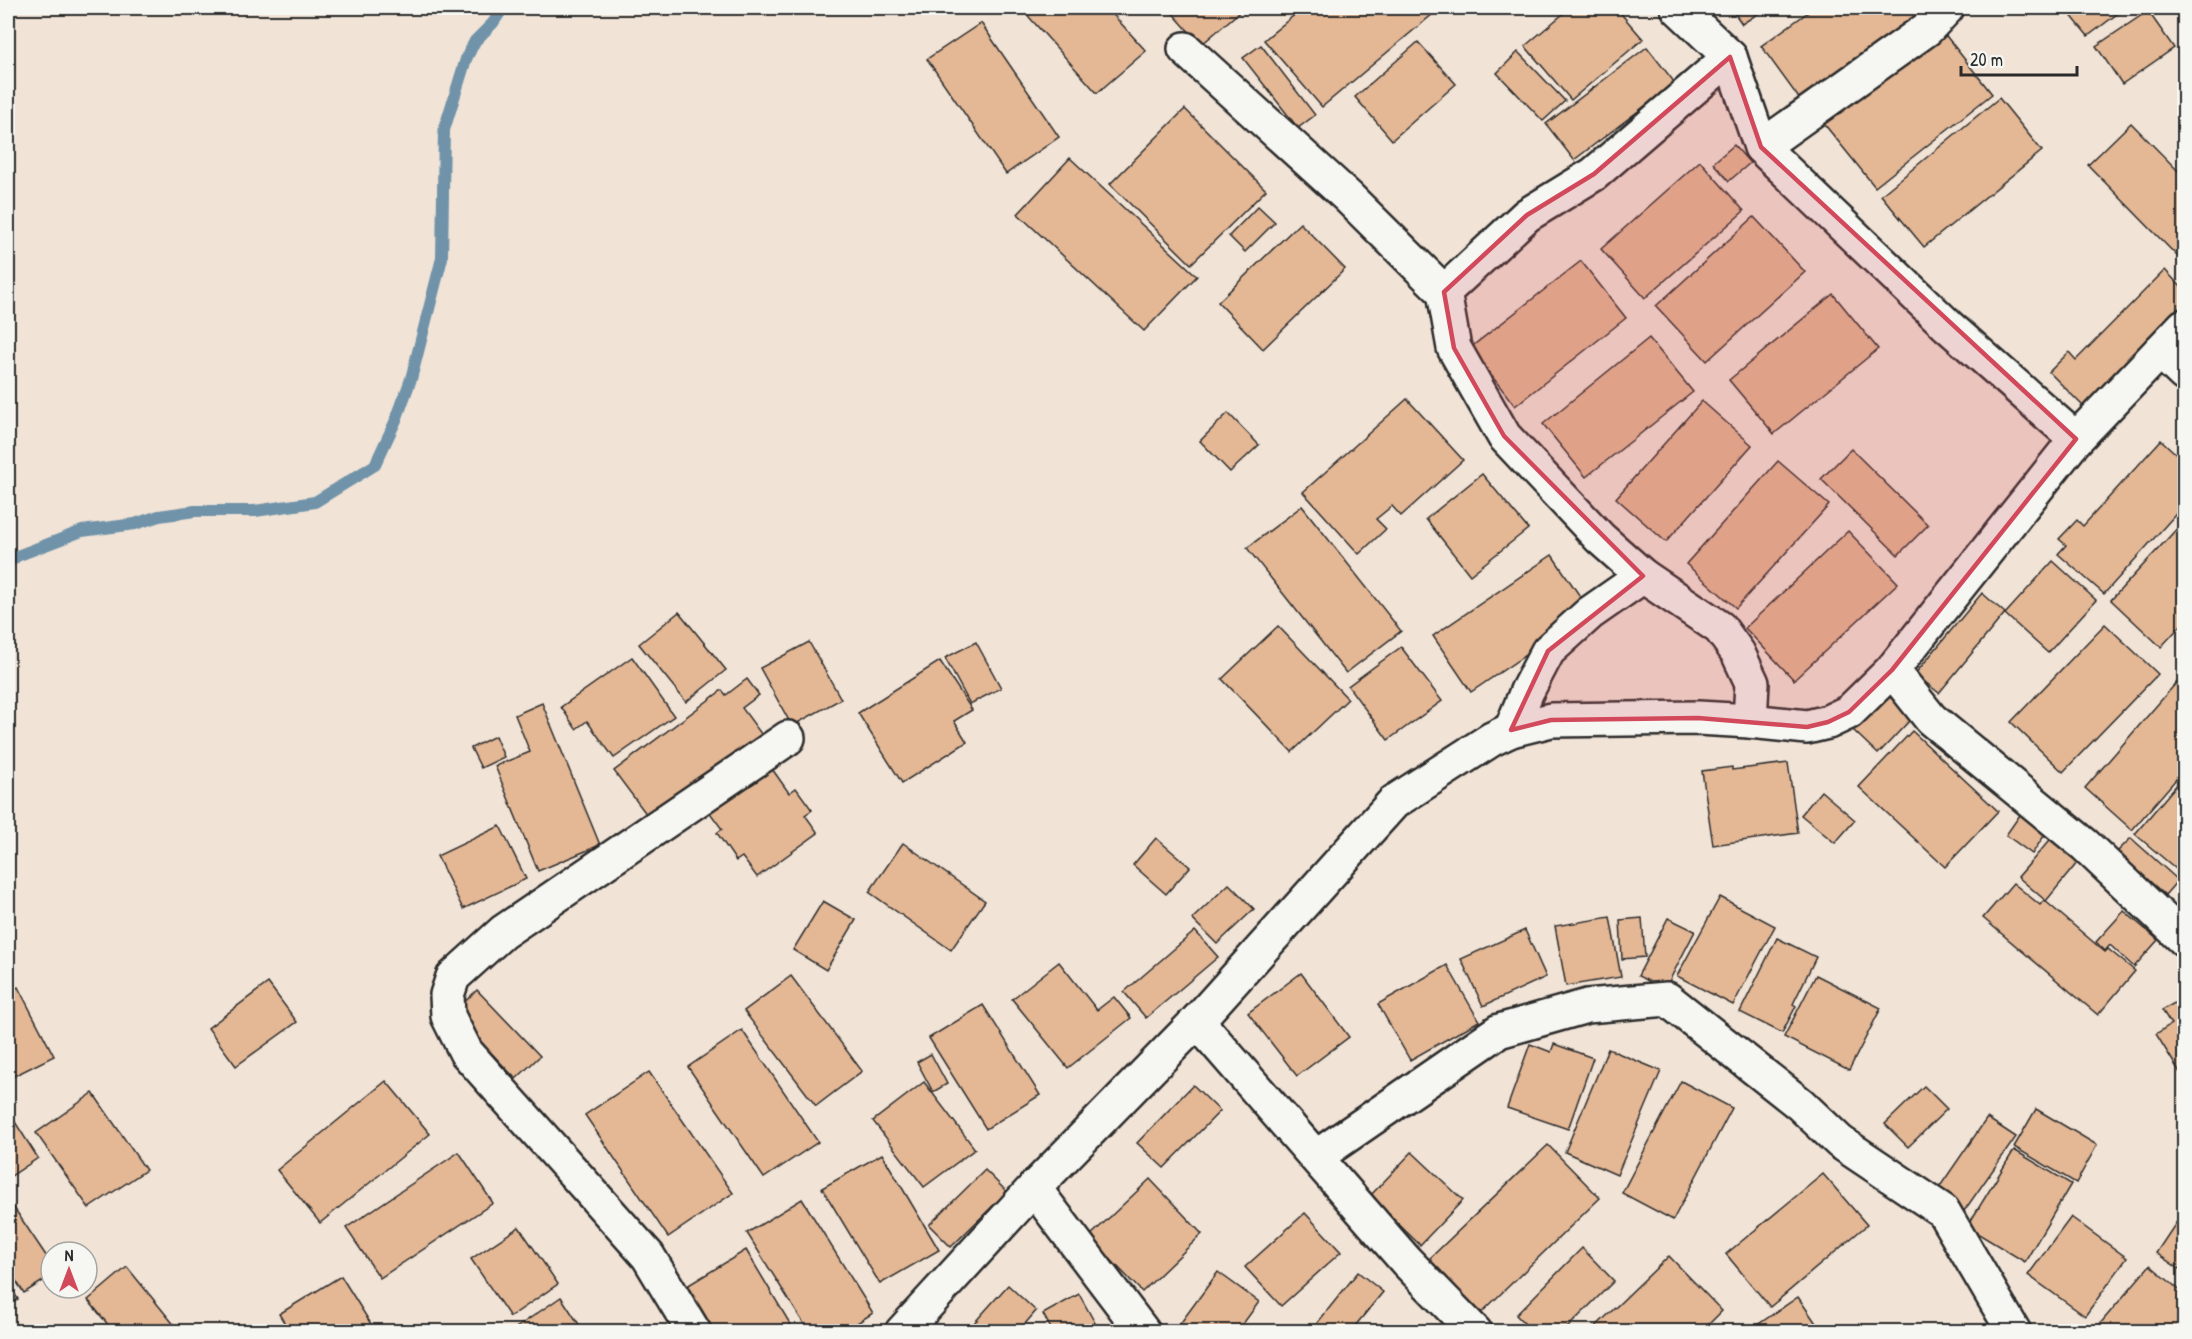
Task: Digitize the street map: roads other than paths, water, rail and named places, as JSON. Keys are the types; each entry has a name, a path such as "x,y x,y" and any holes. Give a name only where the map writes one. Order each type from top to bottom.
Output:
{"street":[{"path":"1678,8 1730,57 1761,147 1948,326 2076,439"},
{"path":"1761,147 1927,29 1947,8"},
{"path":"1185,49 1348,197 1444,292 1454,348 1504,436 1600,538 1643,576 1720,628 1738,653 1752,683 1750,721"},
{"path":"1444,292 1527,215 1594,174 1730,57"},
{"path":"902,1332 1034,1188 1197,1021 1394,802 1492,739 1511,730 1551,720 1698,718 1807,728 1828,722 1849,712 1892,670 2076,439 2184,326"},
{"path":"2160,351 2184,374"},
{"path":"1511,730 1527,691 1548,651 1590,613 1643,576"},
{"path":"1892,670 1931,719 2085,845 2184,939"},
{"path":"694,1332 648,1256 466,1052 448,1016 447,995 453,977 503,932 788,738"},
{"path":"1316,1157 1499,1031 1587,1006 1666,999 1800,1104 1840,1142 1943,1211 2014,1332"},
{"path":"1197,1021 1406,1261 1475,1332"},
{"path":"1034,1188 1143,1332"}],"waterway":[{"path":"8,563 17,556 82,531 135,524 159,516 195,511 255,511 315,502 375,465 396,420 411,379 442,258 444,130 466,59 475,41 493,23 503,8"}]}
